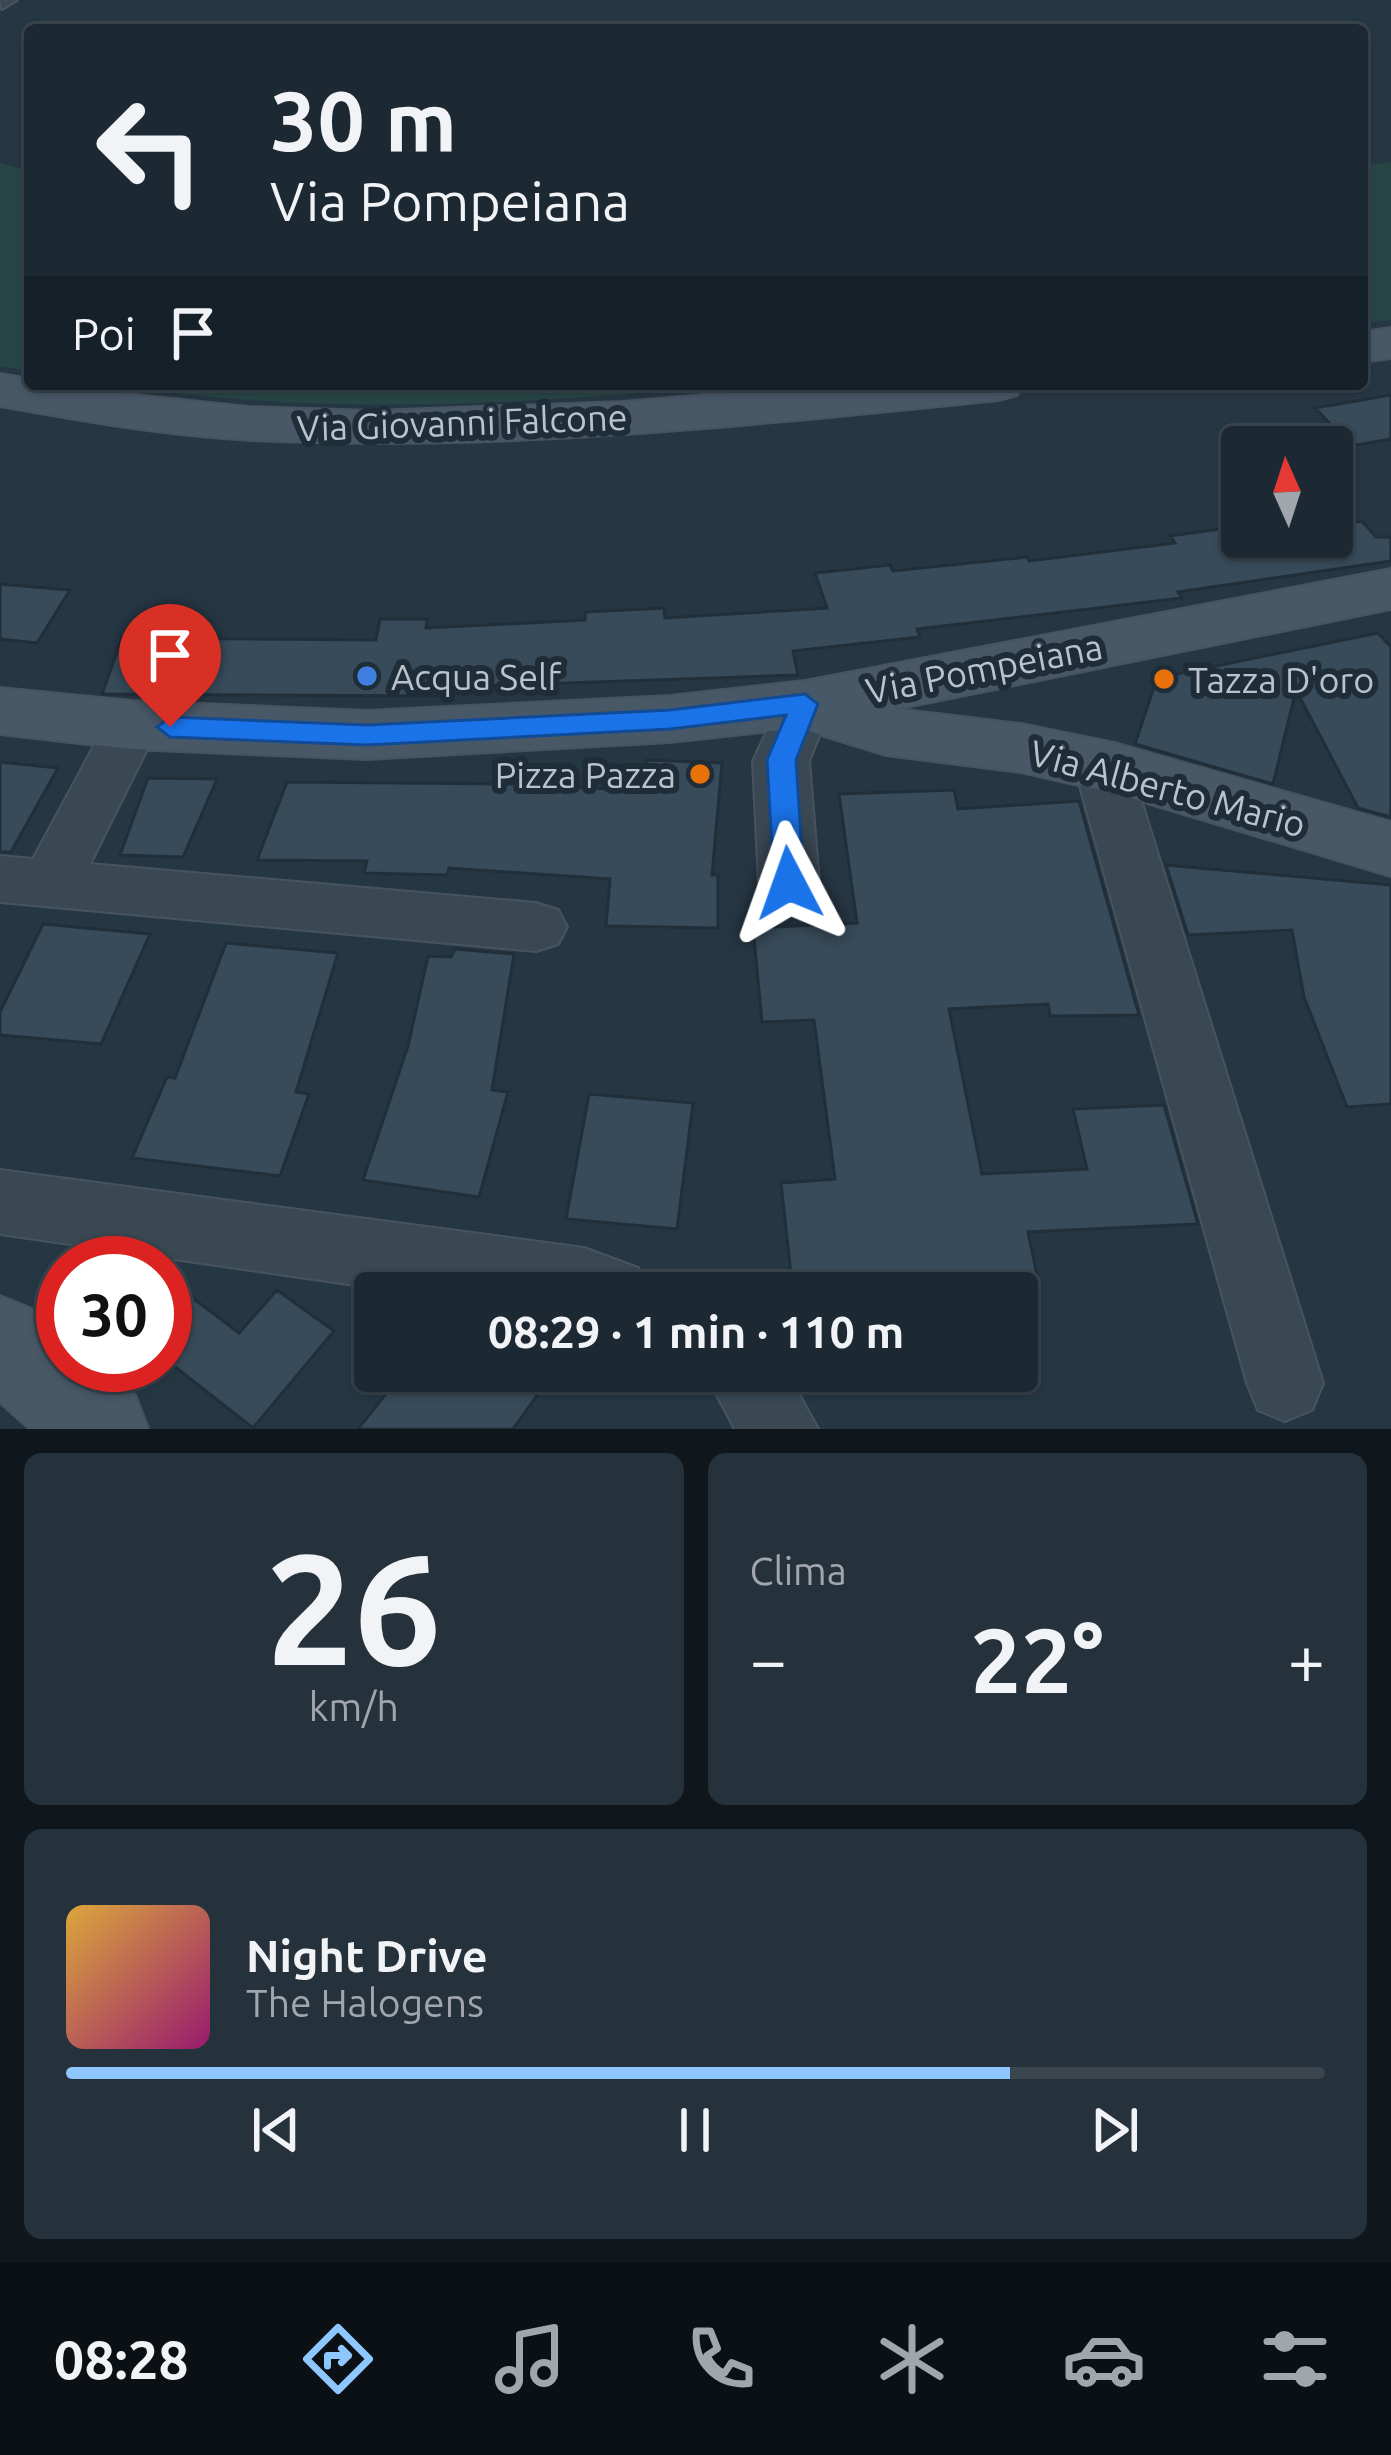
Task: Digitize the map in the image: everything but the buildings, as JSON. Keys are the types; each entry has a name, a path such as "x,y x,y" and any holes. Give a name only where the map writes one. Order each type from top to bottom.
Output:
{"main road":[{"name":"Via Giovanni Falcone","path":"0,390 97,411 323,429 590,422 934,390"},
{"name":"Via Pompeiana","path":"0,711 132,725 367,735 670,719 805,704 1391,589"},
{"name":"Via Alberto Mario","path":"805,704 861,728 1019,747 1102,765 1391,849"},
{"path":"0,1341 101,1429"}],"street":[{"path":"789,883 782,760 805,704"},
{"path":"132,725 25,881 536,928"},
{"path":"1102,765 1285,1383"},
{"path":"0,1202 509,1272"},
{"path":"755,1392 778,1429"}],"green space":[{"path":"1391,162 1391,320 1368,322 1368,165"},
{"path":"0,163 24,169 24,370 0,366"},
{"path":"154,390 669,390 426,404"}],"place":[{"name":"Acqua Self","path":"367,676"},
{"name":"Tazza D'oro","path":"1164,679"},
{"name":"Pizza Pazza","path":"700,774"}],"route":[{"path":"170,727 367,735 670,719 805,704 782,760 789,883"}]}
